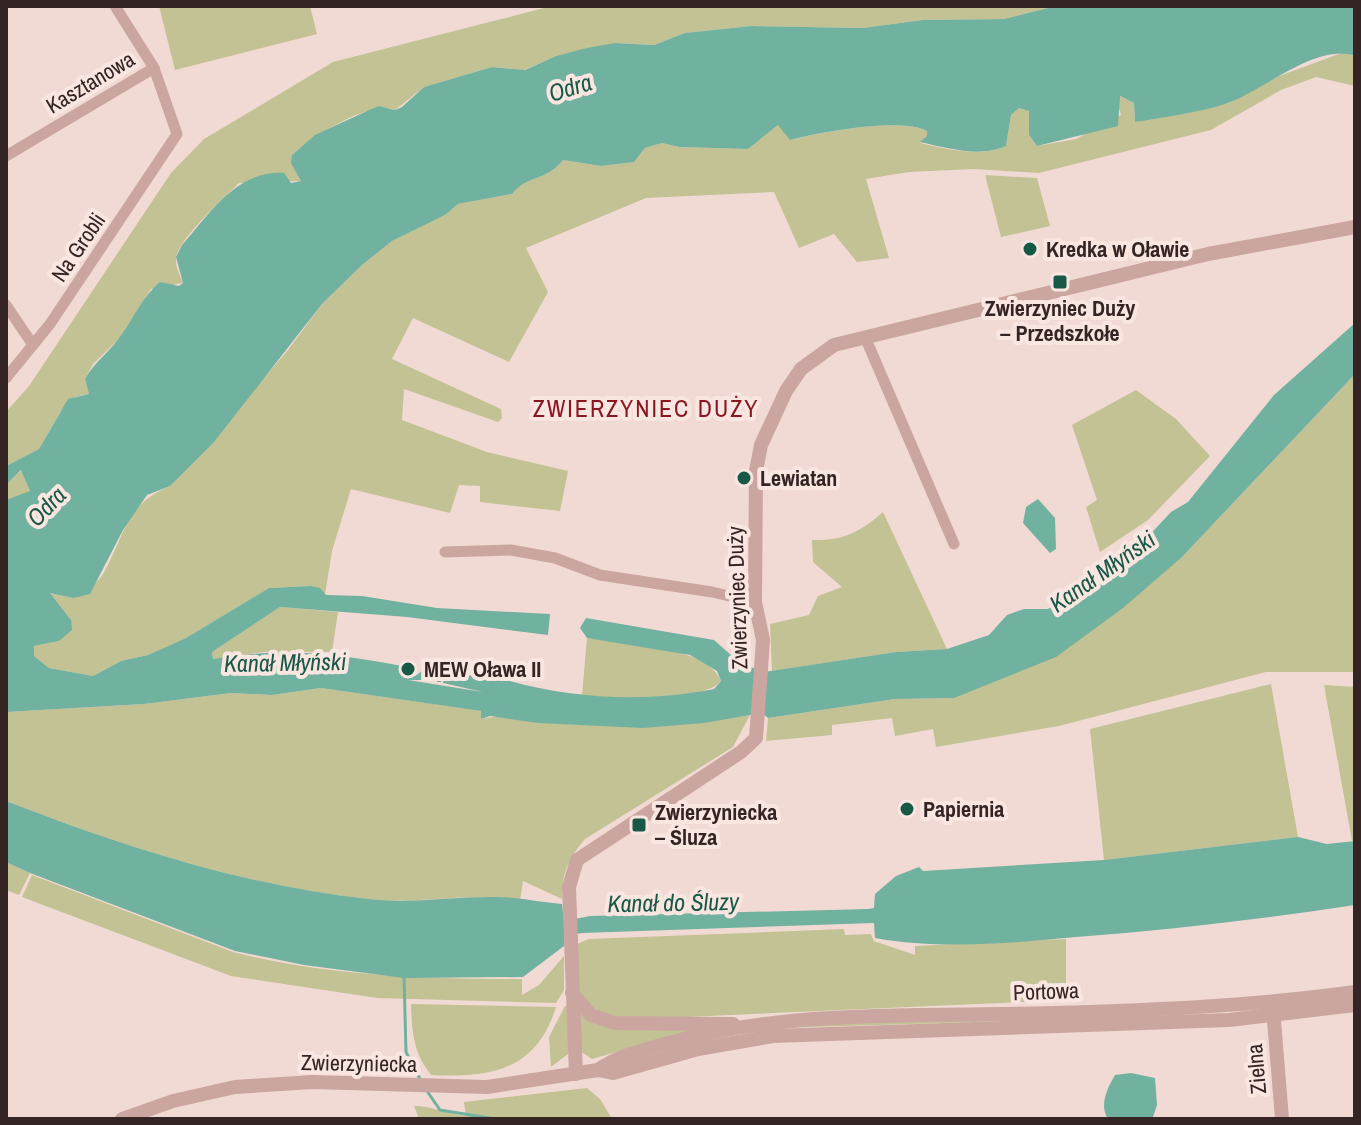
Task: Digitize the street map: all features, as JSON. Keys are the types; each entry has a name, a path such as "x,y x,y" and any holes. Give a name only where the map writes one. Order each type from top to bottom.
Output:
{"street":[{"name":"Kasztanowa","path":"115,6 154,68 177,134"},
{"name":"Kasztanowa","path":"6,156 154,68"},
{"name":"Na Grobli","path":"6,378 33,345 177,134"},
{"name":"Zwierzyniec Duży","path":"576,1074 569,887 577,860 741,752 756,738 763,640 755,602 756,471 771,421 801,369 816,355 834,345 865,337 1208,254 1355,227"},
{"path":"6,305 33,345"},
{"path":"865,337 954,544"},
{"path":"445,552 511,550 555,558 600,575 712,592 755,602"},
{"name":"Portowa","path":"1274,1010 1355,992"},
{"path":"572,993 591,1015 614,1023 726,1021 740,1033"},
{"name":"Portowa","path":"598,1070 613,1073 740,1033 856,1031 1355,1005"},
{"name":"Zielna","path":"1274,1010 1282,1119"},
{"name":"Zwierzyniecka","path":"122,1119 173,1101 235,1087 312,1082 395,1087 487,1087 598,1070"}],"green space":[{"path":"159,6 310,6 317,34 175,70"},
{"path":"552,6 1056,6 1004,19 922,20 863,28 751,26 685,33 654,45 615,43 556,56 524,70 492,67 424,87 395,110 372,110 341,122 292,155 301,181 239,183 213,208 179,250 176,264 183,283 151,289 120,338 93,364 85,379 89,394 75,397 62,409 39,449 6,466 6,412 29,386 171,173 204,139 333,62"},
{"path":"1344,52 1355,56 1355,86 1316,77 1281,90 1211,130 1039,173 974,169 909,172 866,179 889,258 857,262 834,234 799,248 774,192 646,198 526,248 548,292 509,362 413,318 392,359 501,409 502,418 498,422 404,389 402,420 487,452 568,471 560,511 480,502 480,486 459,485 450,513 351,489 332,551 325,595 311,586 269,588 186,638 148,655 121,661 93,676 49,668 34,656 34,646 59,641 71,620 50,593 73,598 97,581 134,512 143,502 170,486 288,350 322,304 392,241 445,215 458,204 512,194 524,183 550,172 563,160 601,166 634,162 645,148 662,143 679,147 748,149 778,125 791,140 860,127 915,127 927,131 927,136 920,143 963,151 985,151 1006,146 1011,115 1019,108 1029,111 1029,135 1037,146 1076,139 1121,115 1117,102 1119,96 1134,103 1135,122 1228,103 1271,79"},
{"path":"985,175 1037,178 1050,226 1001,237"},
{"path":"1355,374 1355,672 1266,672 1059,726 936,747 933,729 895,736 892,718 832,725 832,735 766,741 768,718 895,699 954,698 1182,557"},
{"path":"1136,390 1176,419 1210,456 1148,520 1100,552 1086,507 1097,500 1072,425"},
{"path":"22,470 30,492 6,500 6,485"},
{"path":"883,512 947,649 896,652 772,671 770,624 809,615 818,596 842,587 813,562 812,540 850,534"},
{"path":"280,607 338,612 332,652 264,652 213,659 212,652"},
{"path":"587,638 681,653 713,669 721,681 696,693 676,696 634,698 582,695"},
{"path":"1271,684 1298,837 1104,860 1090,729"},
{"path":"1324,685 1355,687 1355,841 1352,841"},
{"path":"321,688 482,711 481,719 501,717 566,724 636,725 750,715 733,747 585,839 567,867 562,899 523,881 520,900 483,897 368,899 275,885 139,848 6,801 6,712 144,704 231,693 272,695"},
{"path":"6,862 30,873 19,895 6,890"},
{"path":"32,875 233,952 305,966 413,977 522,979 522,995 539,985 564,956 564,990 556,1003 377,998 231,976 22,897"},
{"path":"844,929 845,935 871,934 874,941 915,955 915,946 1066,939 1066,1000 619,1020 592,1007 581,993 577,944 589,939"},
{"path":"411,1004 556,1007 536,1045 523,1057 491,1072 452,1076 431,1075 425,1067 415,1042"},
{"path":"565,1006 568,1006 568,1054 551,1067 549,1037"},
{"path":"579,1013 597,1022 714,1024 592,1059 580,1051"},
{"path":"1040,1016 1043,1020 747,1029 764,1026"},
{"path":"587,1088 600,1099 612,1119 419,1119 414,1106 466,1116 464,1102"}],"water":[{"path":"1056,6 1355,6 1355,56 1323,56 1225,104 1135,122 1134,103 1120,96 1118,126 1037,146 1029,135 1029,111 1019,108 1011,115 1006,146 985,151 963,151 920,142 927,136 927,131 915,127 860,127 790,140 778,125 748,149 679,147 662,143 645,148 634,162 601,166 563,160 550,172 524,183 512,194 458,204 445,215 392,241 322,304 214,442 170,486 147,495 123,530 90,594 73,598 50,593 71,620 72,630 59,641 34,646 34,656 49,668 93,676 121,661 148,655 186,638 269,588 311,586 320,588 326,595 362,596 437,608 550,614 548,635 407,617 280,607 212,652 213,659 262,653 330,655 402,666 401,673 415,676 425,669 443,672 441,682 437,682 437,675 422,674 421,680 408,680 483,692 443,683 445,671 486,678 487,674 542,689 629,697 686,694 714,689 721,681 717,671 690,655 587,638 580,628 586,618 714,640 740,663 764,672 896,652 947,649 989,635 1007,615 1024,609 1048,609 1130,556 1171,512 1188,502 1274,395 1355,323 1355,374 1182,557 1123,608 1056,657 954,698 895,699 768,718 762,713 704,723 643,728 538,723 490,716 481,719 481,711 321,688 272,695 231,693 144,704 6,712 6,500 30,491 21,470 6,485 6,466 39,449 68,399 89,394 85,379 118,340 154,288 160,282 179,286 183,283 176,257 182,245 214,207 238,186 267,174 284,173 291,183 301,181 291,163 292,155 315,135 379,106 395,110 402,107 424,87 492,67 525,70 556,56 587,48 615,43 654,45 685,33 751,26 863,28 922,20 1004,19"},
{"path":"1038,499 1055,518 1056,549 1050,553 1023,523 1026,507"},
{"path":"6,801 184,862 276,885 385,900 504,897 562,904 564,921 590,916 868,909 874,908 875,894 896,876 919,867 923,871 1104,860 1298,837 1327,844 1355,841 1355,905 1181,927 976,944 925,944 875,938 874,923 582,933 564,936 564,946 523,977 404,978 304,965 235,951 30,873 6,862"},
{"path":"1131,1073 1155,1078 1157,1105 1153,1117 1108,1119 1104,1103 1109,1086 1115,1075"}],"waterway":[{"path":"404,976 406,1052 421,1081"},
{"path":"427,1091 440,1110 495,1119"}],"place":[{"name":"Kredka w Oławie","path":"1030,249"},
{"name":"Zwierzyniec Duży – Przedszkołe","path":"1060,282"},
{"name":"Lewiatan","path":"744,478"},
{"name":"MEW Oława II","path":"408,669"},
{"name":"Papiernia","path":"907,809"},
{"name":"Zwierzyniecka – Śluza","path":"639,825"}],"district":[{"name":"ZWIERZYNIEC DUŻY","path":"646,408"}],"water label":[{"name":"Odra","path":"570,87"},
{"name":"Odra","path":"46,506"},
{"name":"Kanał Młyński","path":"1102,571"},
{"name":"Kanał Młyński","path":"285,662"},
{"name":"Kanał do Śluzy","path":"673,902"}]}
